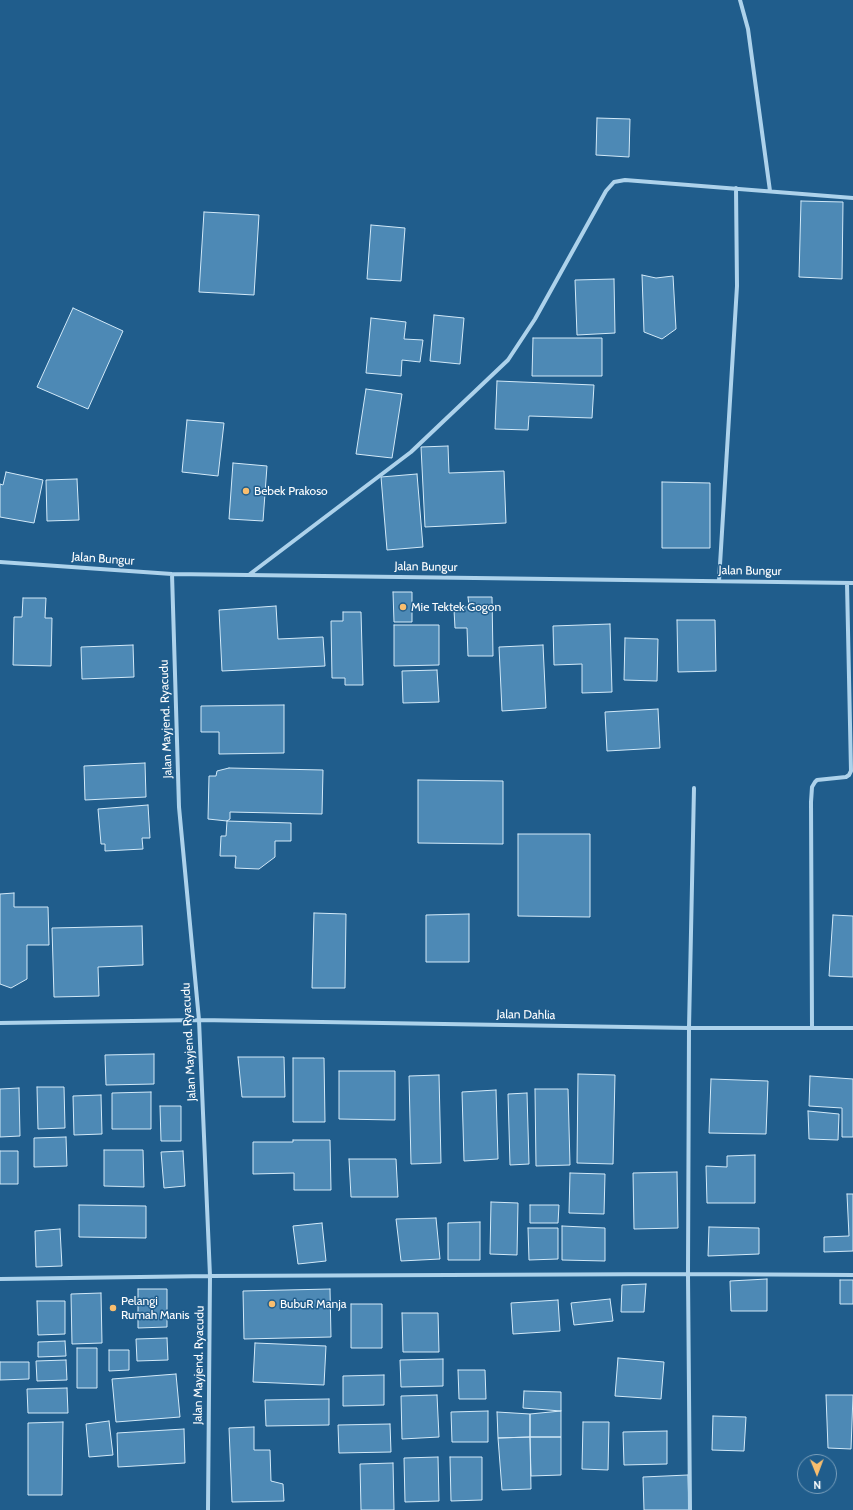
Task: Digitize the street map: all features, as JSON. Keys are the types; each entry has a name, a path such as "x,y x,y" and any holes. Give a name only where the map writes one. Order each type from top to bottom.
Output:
{"street":[{"path":"740,0 748,29 770,191"},
{"path":"249,574 411,452 508,360 535,319 606,191 614,182 625,180 853,198"},
{"path":"719,581 737,286 736,188"},
{"name":"Jalan Bungur","path":"0,562 172,574 853,583"},
{"name":"Jalan Mayjend. Ryacudu","path":"172,574 179,807 200,1020 210,1276 208,1510"},
{"path":"812,1028 812,787 817,780 846,777 851,771 847,583"},
{"path":"690,1510 688,1028 694,788"},
{"name":"Jalan Dahlia","path":"0,1023 200,1020 688,1028 853,1028"},
{"path":"0,1279 210,1276 688,1274 853,1275"}],"building":[{"path":"597,118 630,119 629,157 596,155"},
{"path":"801,201 843,202 842,279 799,277"},
{"path":"204,212 259,215 254,295 199,292"},
{"path":"371,225 405,228 401,281 367,279"},
{"path":"642,275 656,278 673,276 676,329 662,339 644,332"},
{"path":"614,279 615,333 577,335 575,280"},
{"path":"73,308 123,331 88,409 37,387"},
{"path":"434,315 464,318 460,364 430,361"},
{"path":"371,318 406,322 404,339 423,340 420,362 402,360 401,376 366,373"},
{"path":"533,338 602,338 602,376 532,376"},
{"path":"497,381 594,385 592,418 529,416 528,430 495,429"},
{"path":"366,389 402,394 392,458 356,454"},
{"path":"187,420 224,423 218,476 182,472"},
{"path":"448,446 449,473 504,471 506,523 425,527 421,447"},
{"path":"233,463 267,466 263,521 229,519"},
{"path":"6,472 43,480 34,523 0,517 0,484 3,485"},
{"path":"417,474 423,547 387,550 381,477"},
{"path":"77,479 79,520 47,521 46,480"},
{"path":"662,482 710,483 710,548 662,548"},
{"name":"Mie Tektek Gogon","path":"393,592 412,592 412,622 394,622"},
{"path":"468,597 492,597 493,656 468,656 467,628 455,628 454,610 469,606"},
{"path":"23,598 46,598 45,618 52,618 51,666 13,665 14,617 22,617"},
{"path":"276,606 278,639 323,637 325,666 222,671 219,610"},
{"path":"343,612 361,612 363,685 345,685 345,678 332,678 331,621 343,621"},
{"path":"677,620 715,620 716,671 678,672"},
{"path":"610,624 612,692 582,693 582,664 554,665 553,626"},
{"path":"394,625 439,625 439,665 394,666"},
{"path":"625,638 658,639 657,681 624,680"},
{"path":"133,645 134,677 82,679 81,647"},
{"path":"543,645 546,708 502,711 499,647"},
{"path":"437,670 439,702 403,703 402,671"},
{"path":"284,705 284,753 219,754 219,732 201,732 201,706"},
{"path":"658,709 660,748 607,751 605,712"},
{"path":"145,763 146,797 85,800 84,766"},
{"path":"229,768 323,770 322,814 230,812 230,819 227,821 208,819 209,776 216,776 217,771"},
{"path":"418,780 503,781 503,844 418,843"},
{"path":"148,805 150,838 142,838 143,849 105,851 105,844 101,844 98,809"},
{"path":"227,821 291,823 291,841 275,841 275,857 259,869 235,868 236,856 220,856 221,836 226,836"},
{"path":"518,834 590,834 590,917 518,916"},
{"path":"14,893 14,907 48,907 49,945 27,945 27,979 11,988 0,984 0,894"},
{"path":"314,913 346,914 345,988 312,988"},
{"path":"469,914 469,962 426,962 426,915"},
{"path":"833,915 853,916 853,977 829,976"},
{"path":"142,926 143,965 98,967 99,996 54,997 52,928"},
{"path":"154,1054 154,1084 106,1085 105,1055"},
{"path":"238,1057 284,1057 285,1097 242,1097"},
{"path":"293,1058 324,1058 325,1122 293,1122"},
{"path":"339,1071 395,1071 395,1120 339,1119"},
{"path":"578,1074 615,1075 613,1164 577,1163"},
{"path":"439,1075 441,1163 411,1164 409,1076"},
{"path":"810,1076 853,1079 853,1137 842,1137 842,1108 809,1106"},
{"path":"711,1079 768,1081 766,1134 709,1133"},
{"path":"37,1087 64,1087 65,1128 38,1129"},
{"path":"19,1088 20,1136 0,1137 0,1089"},
{"path":"535,1089 568,1089 570,1165 536,1166"},
{"path":"496,1090 498,1159 464,1161 462,1092"},
{"path":"151,1092 151,1129 112,1129 112,1093"},
{"path":"527,1093 529,1164 510,1165 508,1094"},
{"path":"101,1095 102,1134 74,1135 73,1096"},
{"path":"160,1106 181,1106 181,1141 161,1141"},
{"path":"808,1111 839,1114 838,1140 809,1139"},
{"path":"66,1137 67,1166 34,1167 34,1138"},
{"path":"293,1140 330,1140 331,1190 294,1190 294,1173 253,1174 253,1142 293,1142"},
{"path":"104,1150 143,1150 144,1187 104,1186"},
{"path":"0,1151 18,1151 18,1184 0,1184"},
{"path":"183,1151 185,1186 164,1188 161,1152"},
{"path":"755,1155 755,1203 707,1203 706,1166 727,1167 727,1156"},
{"path":"349,1159 396,1159 398,1197 351,1197"},
{"path":"677,1172 678,1228 634,1229 633,1173"},
{"path":"570,1173 605,1174 604,1214 569,1213"},
{"path":"847,1194 853,1194 853,1251 824,1252 824,1237 849,1236"},
{"path":"491,1202 518,1203 517,1255 490,1254"},
{"path":"79,1205 146,1206 146,1238 79,1237"},
{"path":"530,1205 559,1205 558,1223 530,1223"},
{"path":"436,1218 440,1259 401,1261 396,1219"},
{"path":"480,1222 480,1260 448,1260 448,1223"},
{"path":"322,1223 326,1261 298,1264 293,1226"},
{"path":"562,1226 605,1228 605,1261 562,1260"},
{"path":"709,1227 759,1228 759,1254 708,1256"},
{"path":"528,1228 558,1228 558,1259 529,1260"},
{"path":"60,1229 62,1266 36,1267 35,1231"},
{"path":"767,1279 767,1311 731,1311 730,1281"},
{"path":"840,1280 853,1280 853,1304 840,1304"},
{"path":"646,1284 644,1312 621,1312 622,1285"},
{"path":"138,1289 167,1289 167,1327 138,1328"},
{"path":"330,1289 331,1337 244,1339 243,1291"},
{"path":"101,1293 102,1343 72,1344 71,1294"},
{"path":"610,1299 613,1321 574,1325 571,1303"},
{"path":"558,1300 560,1331 513,1334 511,1303"},
{"path":"37,1301 65,1301 65,1334 38,1335"},
{"path":"351,1304 382,1304 382,1348 351,1348"},
{"path":"402,1313 438,1313 439,1352 403,1352"},
{"path":"167,1338 168,1360 137,1361 136,1339"},
{"path":"65,1341 66,1356 38,1357 38,1342"},
{"path":"255,1343 326,1346 324,1385 253,1382"},
{"path":"77,1348 97,1348 97,1388 77,1388"},
{"path":"109,1350 129,1350 129,1370 109,1371"},
{"path":"618,1358 664,1362 661,1399 615,1396"},
{"path":"443,1359 443,1386 401,1387 400,1360"},
{"path":"66,1360 67,1380 37,1381 36,1361"},
{"path":"0,1362 29,1362 29,1379 0,1380"},
{"path":"458,1370 485,1370 486,1399 459,1399"},
{"path":"176,1374 180,1417 116,1422 112,1379"},
{"path":"384,1375 384,1405 343,1406 343,1376"},
{"path":"67,1388 68,1413 28,1413 27,1389"},
{"path":"524,1391 561,1392 561,1411 523,1408"},
{"path":"437,1395 439,1437 402,1439 401,1396"},
{"path":"826,1395 853,1395 851,1449 828,1448"},
{"path":"329,1399 329,1425 266,1426 265,1400"},
{"path":"488,1411 488,1442 452,1442 451,1412"},
{"path":"561,1411 561,1437 530,1437 530,1414"},
{"path":"497,1412 530,1414 530,1437 498,1438"},
{"path":"713,1416 746,1417 744,1451 712,1450"},
{"path":"109,1421 113,1455 89,1457 86,1424"},
{"path":"63,1422 62,1495 28,1495 28,1423"},
{"path":"583,1422 609,1422 608,1470 582,1469"},
{"path":"390,1424 391,1452 339,1453 338,1425"},
{"path":"254,1427 254,1450 270,1450 271,1481 283,1484 284,1501 232,1502 229,1428"},
{"path":"184,1429 185,1463 118,1467 117,1433"},
{"path":"667,1431 667,1464 624,1465 623,1432"},
{"path":"530,1437 531,1489 502,1490 498,1438"},
{"path":"530,1437 561,1437 561,1475 531,1476"},
{"path":"438,1457 439,1501 405,1502 404,1458"},
{"path":"450,1457 482,1457 482,1500 451,1501"},
{"path":"393,1463 394,1510 361,1510 360,1464"},
{"path":"688,1475 689,1510 644,1510 643,1477"}],"place":[{"name":"Bebek Prakoso","path":"246,491"},
{"name":"Mie Tektek Gogon","path":"403,607"},
{"name":"BubuR Manja","path":"272,1304"},
{"name":"Pelangi Rumah Manis","path":"113,1308"}]}
